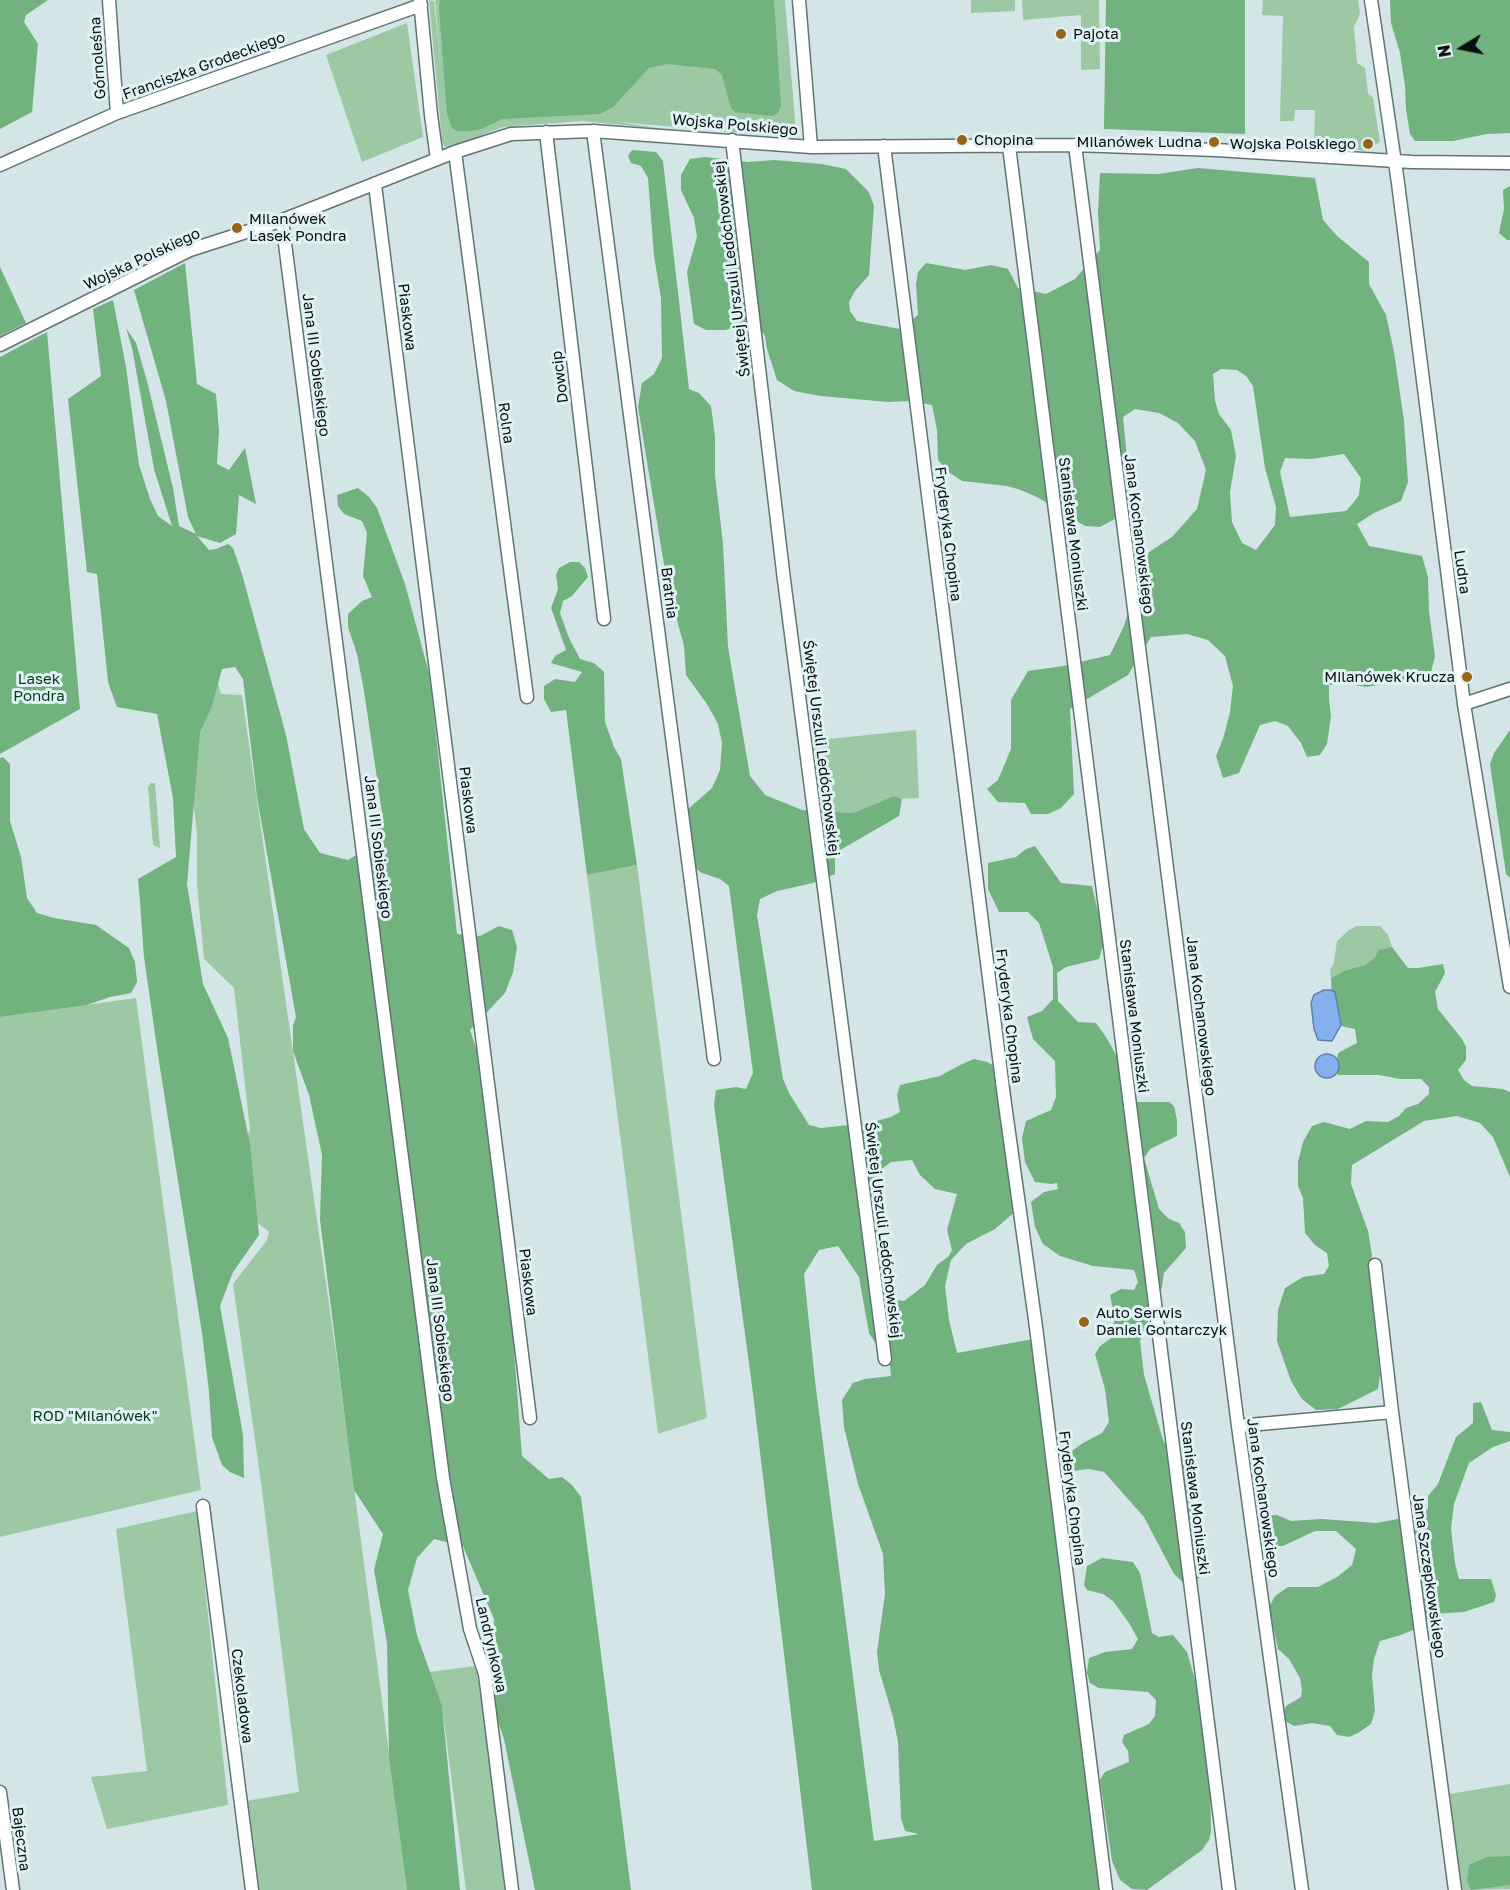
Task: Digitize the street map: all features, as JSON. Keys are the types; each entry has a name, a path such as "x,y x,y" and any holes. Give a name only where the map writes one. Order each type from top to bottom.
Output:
{"street":[{"name":"Górnoleśna","path":"109,0 117,113"},
{"path":"799,0 811,147"},
{"name":"Ludna","path":"1371,0 1394,160 1464,704 1510,987"},
{"name":"Franciszka Grodeckiego","path":"0,165 117,113 421,2"},
{"path":"421,2 437,159"},
{"name":"Wojska Polskiego","path":"0,345 190,250 280,221 455,152 512,134 594,131 811,147 1075,145 1510,163"},
{"name":"Bratnia","path":"594,131 714,1059"},
{"name":"Dowcip","path":"546,132 604,619"},
{"name":"Świętej Urszuli Ledóchowskiej","path":"732,140 783,568 885,1359"},
{"name":"Jana Kochanowskiego","path":"1075,145 1238,1426 1302,1890"},
{"name":"Fryderyka Chopina","path":"884,146 1106,1890"},
{"name":"Stanisława Moniuszki","path":"1009,146 1229,1890"},
{"name":"Rolna","path":"455,152 527,697"},
{"name":"Piaskowa","path":"375,185 530,1418"},
{"name":"Jana III Sobieskiego","path":"280,221 283,228 443,1478"},
{"path":"1464,704 1510,688"},
{"name":"Jana Szczepkowskiego","path":"1374,1265 1455,1890"},
{"path":"1238,1426 1392,1412"},
{"name":"Landrynkowa","path":"443,1478 470,1629 485,1674 512,1890"},
{"name":"Czekoladowa","path":"202,1506 252,1890"},
{"name":"Bajeczna","path":"0,1792 13,1890"}],"green space":[{"path":"0,0 48,0 26,15 24,22 38,44 32,112 0,129"},
{"path":"429,0 434,1 441,65 435,0 785,0 796,132 785,137 619,122 663,129 582,121 503,127 450,148 445,147 442,141"},
{"path":"440,0 774,0 781,107 777,114 772,116 735,112 731,108 722,75 715,69 667,64 649,68 613,107 600,114 503,119 481,129 457,131 452,128 447,114"},
{"path":"971,0 1015,0 1015,11 971,13"},
{"path":"1022,0 1099,0 1100,69 1081,70 1081,15 1023,20"},
{"path":"1106,0 1245,0 1245,134 1104,129"},
{"path":"1263,0 1358,0 1360,14 1354,27 1357,63 1365,68 1368,93 1373,98 1380,142 1370,148 1370,151 1314,146 1315,110 1295,110 1294,121 1280,121 1283,16 1262,15"},
{"path":"1390,0 1510,0 1510,133 1487,134 1453,141 1415,141 1410,134 1400,53 1391,23"},
{"path":"407,23 423,137 362,162 326,55"},
{"path":"632,150 656,152 663,161 689,389 699,393 711,406 715,436 715,475 723,544 728,647 750,776 765,795 802,810 853,813 894,796 902,799 899,816 835,853 835,874 813,883 777,891 760,899 757,915 783,1079 809,1125 821,1128 869,1123 891,1117 900,1112 897,1095 900,1085 940,1076 974,1059 998,1068 1017,1210 995,1229 966,1244 951,1260 945,1286 949,1320 957,1353 1033,1339 1100,1890 812,1890 753,1393 714,1105 716,1090 736,1087 746,1089 753,1073 729,886 689,864 687,810 712,788 720,770 722,743 718,724 686,675 684,646 667,583 638,407 642,383 654,374 662,358 661,298 654,256 648,178 641,166 631,163 628,156","holes":["912,1160 920,1175 935,1189 957,1194 947,1230 952,1250 949,1256 937,1265 925,1285 904,1301 893,1300 878,1229 876,1193 878,1172 891,1162","838,1246 859,1277 869,1333 890,1366 891,1376 853,1383 842,1400 844,1427 858,1484 883,1554 885,1594 877,1652 879,1670 898,1742 901,1818 905,1831 919,1834 874,1841 815,1381 804,1274 819,1250"]},
{"path":"705,157 748,162 774,160 822,164 846,169 869,192 874,206 869,275 849,302 850,311 857,321 900,329 918,315 916,284 918,272 926,263 965,270 991,265 1008,269 1018,288 1046,294 1075,279 1100,250 1098,213 1100,173 1158,174 1198,168 1315,178 1323,220 1337,236 1369,262 1369,284 1386,315 1404,421 1408,482 1401,501 1374,513 1357,524 1369,546 1422,556 1428,577 1429,611 1435,656 1431,672 1367,687 1348,684 1329,685 1331,716 1327,744 1320,755 1307,757 1301,743 1288,726 1275,721 1260,725 1239,773 1223,778 1216,756 1230,712 1233,686 1225,656 1208,640 1187,634 1151,637 1128,675 1070,709 1074,794 1061,808 1048,814 1031,814 1025,803 998,802 987,789 998,780 1011,749 1011,700 1028,671 1110,655 1123,628 1149,552 1172,537 1197,509 1206,470 1195,441 1178,423 1159,413 1135,409 1123,417 1132,510 1100,527 1085,526 1021,490 1007,486 962,481 947,471 938,460 937,430 932,405 911,401 888,402 821,396 794,391 777,380 765,336 757,325 741,325 726,330 706,330 694,324 687,272 697,237 694,218 681,190 681,175 690,159","holes":["1221,369 1237,370 1246,376 1253,386 1265,468 1276,507 1275,525 1256,550 1242,543 1232,522 1230,492 1236,456 1231,430 1219,414 1215,401 1213,374","1344,454 1361,478 1359,495 1354,502 1346,511 1290,517 1280,472 1285,458 1311,459"]},
{"path":"1510,186 1510,240 1507,240 1499,233 1504,209 1503,190"},
{"path":"185,263 197,384 216,394 219,431 217,464 229,470 245,448 256,504 239,495 236,534 220,543 197,536 209,550 228,544 233,548 286,735 304,829 320,853 348,860 369,847 383,819 364,691 357,654 348,627 348,614 362,601 372,597 363,576 367,533 362,521 344,514 338,506 337,495 358,488 377,508 405,584 430,677 457,934 480,936 499,926 512,930 517,947 513,972 505,993 470,1030 478,1054 510,1299 522,1456 549,1479 562,1477 581,1497 631,1890 535,1890 504,1739 490,1698 487,1668 494,1642 494,1619 463,1546 434,1539 417,1558 408,1590 417,1635 442,1706 460,1890 407,1890 389,1757 387,1643 374,1570 383,1534 354,1490 320,1220 322,1155 309,1095 293,1051 293,1026 296,1017 257,797 243,679 235,667 222,669 212,706 200,732 187,884 203,984 228,1038 250,1144 259,1235 233,1272 220,1306 243,1435 244,1478 230,1472 222,1465 212,1437 202,1333 144,957 138,879 176,857 173,798 157,714 117,707 108,682 97,574 87,572 68,399 101,376 93,309 113,300 126,367 139,465 150,499 158,516 172,526 154,469 132,348 126,328 136,343 147,381 173,488 179,526 196,534 188,517 166,401 134,290"},
{"path":"0,267 26,323 0,336"},
{"name":"Lasek Pondra","path":"47,332 80,709 0,754 0,357"},
{"path":"570,562 579,562 585,568 588,577 572,596 563,601 560,613 580,659 594,663 604,672 605,722 621,759 637,865 587,875 566,710 551,712 544,699 544,686 555,679 575,682 582,672 551,663 555,656 566,650 551,608 558,589 556,575 559,568"},
{"path":"210,653 221,694 242,695 339,1374 407,1890 257,1890 246,1801 299,1792 262,1490 233,1284 267,1240 269,1232 249,1216 240,1158 250,1129 234,988 204,959 197,883 197,833 182,710"},
{"path":"916,730 919,798 902,799 894,796 853,813 819,811 809,741"},
{"path":"1510,730 1510,878 1506,874 1490,764 1494,753"},
{"path":"3,757 10,764 10,821 21,857 27,898 37,913 96,925 129,948 135,962 137,982 131,993 87,1005 0,1017 0,758"},
{"path":"151,783 155,783 160,848 153,845 148,787"},
{"path":"1035,846 1061,883 1092,886 1099,916 1103,946 1099,959 1066,967 1057,973 1058,1001 1078,1022 1096,1023 1106,1037 1119,1060 1122,1094 1138,1102 1169,1102 1174,1106 1177,1120 1177,1136 1150,1149 1144,1158 1159,1209 1169,1219 1179,1223 1185,1232 1186,1248 1164,1273 1162,1287 1140,1341 1144,1375 1163,1440 1170,1453 1189,1465 1193,1507 1204,1566 1202,1576 1187,1586 1174,1574 1144,1517 1104,1472 1089,1469 1072,1471 1065,1461 1072,1451 1102,1433 1109,1422 1105,1389 1095,1354 1100,1346 1110,1339 1114,1325 1110,1295 1121,1289 1134,1290 1138,1282 1134,1270 1093,1266 1060,1256 1043,1244 1035,1227 1031,1202 1044,1192 1058,1189 1057,1183 1035,1182 1025,1162 1022,1138 1026,1121 1051,1110 1056,1097 1055,1061 1033,1039 1027,1017 1042,1011 1053,999 1053,967 1039,923 1028,912 999,912 988,889 988,863 1016,857 1026,849"},
{"path":"637,865 707,1418 658,1434 587,875"},
{"path":"1357,926 1380,926 1388,935 1392,947 1378,950 1375,957 1365,965 1346,970 1331,978 1330,970 1334,962 1337,941"},
{"path":"1392,947 1408,968 1443,964 1445,973 1435,992 1438,1009 1466,1047 1466,1060 1458,1070 1464,1080 1472,1086 1503,1089 1510,1092 1510,1177 1493,1137 1480,1123 1457,1116 1424,1121 1352,1165 1351,1184 1368,1231 1372,1255 1371,1288 1380,1375 1378,1389 1338,1409 1316,1410 1302,1399 1291,1381 1277,1341 1278,1310 1285,1288 1303,1277 1324,1274 1329,1266 1327,1253 1315,1245 1305,1233 1303,1198 1298,1186 1298,1162 1303,1142 1312,1126 1324,1122 1350,1129 1366,1121 1388,1122 1399,1116 1406,1108 1418,1104 1429,1094 1429,1087 1421,1079 1400,1079 1379,1075 1338,1075 1336,1066 1338,1053 1357,1043 1355,1029 1341,1026 1340,1016 1332,997 1331,978 1346,970 1365,965 1375,957 1378,950"},
{"name":"ROD \"Milanówek\"","path":"136,998 201,1490 0,1537 0,1017"},
{"path":"1481,1402 1492,1430 1510,1432 1510,1441 1493,1447 1469,1463 1454,1504 1451,1529 1459,1579 1491,1579 1496,1595 1494,1602 1464,1612 1433,1614 1416,1629 1380,1641 1372,1675 1375,1711 1371,1724 1358,1733 1349,1737 1337,1735 1330,1726 1312,1723 1294,1726 1285,1721 1283,1714 1286,1706 1301,1697 1302,1690 1300,1678 1289,1659 1278,1649 1269,1607 1275,1596 1288,1587 1318,1587 1337,1577 1352,1565 1356,1549 1336,1531 1315,1531 1283,1546 1268,1546 1259,1526 1261,1515 1277,1515 1291,1521 1322,1519 1376,1523 1420,1515 1428,1509 1428,1496 1438,1484 1456,1437 1473,1423 1473,1403"},
{"path":"197,1511 228,1805 107,1829 91,1777 147,1771 116,1529"},
{"path":"1102,1558 1133,1562 1140,1573 1152,1633 1159,1637 1173,1635 1187,1652 1204,1711 1204,1741 1210,1777 1211,1831 1209,1840 1202,1850 1147,1890 1132,1889 1120,1880 1112,1861 1100,1780 1105,1772 1129,1762 1128,1751 1122,1742 1124,1735 1149,1724 1155,1716 1156,1700 1148,1692 1099,1688 1090,1683 1087,1673 1089,1658 1105,1652 1132,1649 1138,1639 1113,1601 1103,1594 1087,1590 1084,1585 1087,1566"},
{"path":"476,1666 495,1785 508,1890 466,1890 442,1706 429,1672"},
{"path":"1510,1784 1510,1889 1455,1890 1443,1795"},
{"path":"1510,1856 1510,1885 1471,1890 1467,1881 1469,1865 1487,1857"}],"water":[{"path":"1324,990 1335,992 1341,1025 1332,1041 1318,1040 1314,1029 1311,1003 1314,995"},
{"path":"1327,1054 1336,1057 1339,1066 1336,1075 1327,1078 1318,1075 1315,1066 1318,1057"}],"place":[{"name":"Pajota","path":"1061,34"},
{"name":"Chopina","path":"962,140"},
{"name":"Milanówek Ludna","path":"1214,142"},
{"name":"Wojska Polskiego","path":"1368,144"},
{"name":"Milanówek Lasek Pondra","path":"237,228"},
{"name":"Milanówek Krucza","path":"1467,677"},
{"name":"Auto Serwis Daniel Gontarczyk","path":"1084,1322"}]}
